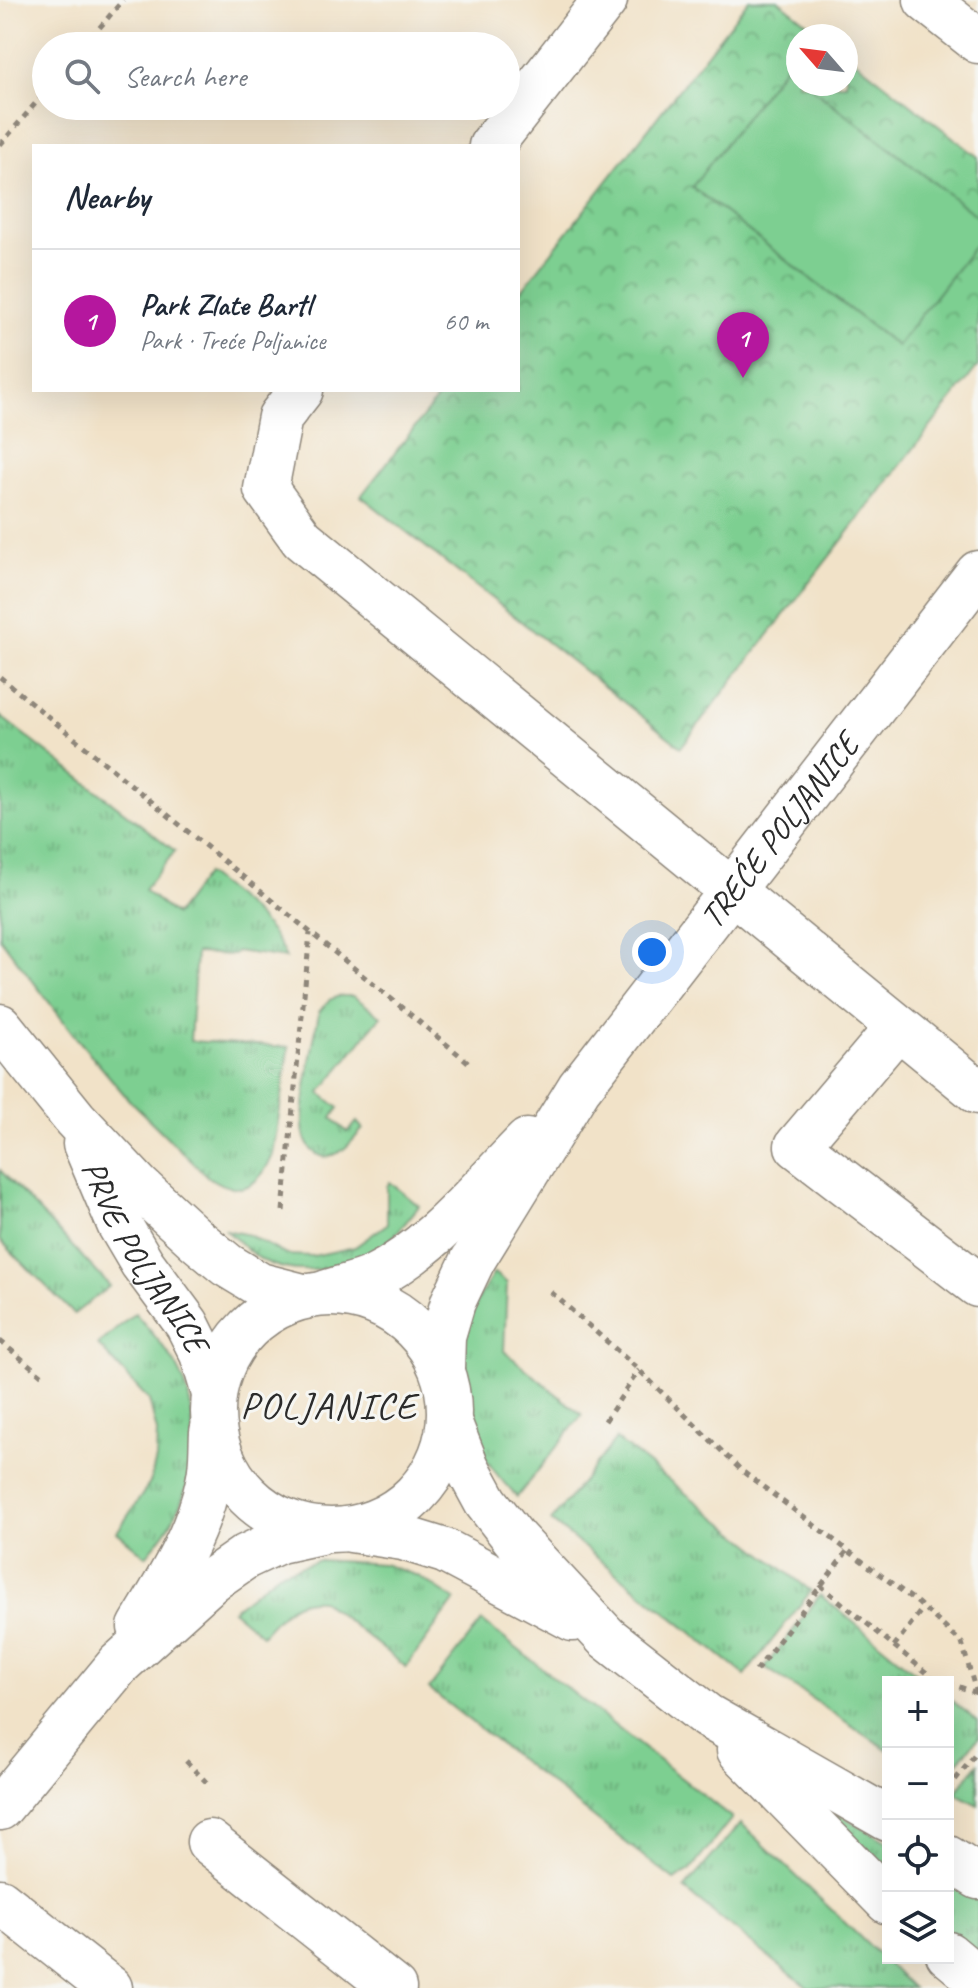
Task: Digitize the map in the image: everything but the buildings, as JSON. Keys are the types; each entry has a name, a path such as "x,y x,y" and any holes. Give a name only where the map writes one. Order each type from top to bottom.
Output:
{"street":[{"path":"520,109 605,0"},
{"path":"926,0 978,41"},
{"path":"493,144 511,120"},
{"path":"299,392 280,417 266,489 302,539 978,1092"},
{"name":"TREĆE POLJANICE","path":"442,1368 443,1336 453,1302 473,1260 579,1088 978,573"},
{"name":"PRVE POLJANICE","path":"0,1026 75,1119 139,1187 227,1265 260,1285 312,1295"},
{"path":"897,1028 797,1146 978,1285"},
{"name":"TREĆE POLJANICE","path":"312,1295 372,1278 404,1258 453,1215 579,1088"},
{"name":"PRVE POLJANICE","path":"75,1119 119,1224 142,1263 187,1324 202,1354 213,1411"},
{"path":"0,1808 119,1664 212,1580 245,1557 279,1541 336,1531 388,1517 418,1494 440,1462 450,1424 449,1396 442,1368 423,1336 394,1311 359,1296 312,1295 271,1310 243,1331 224,1361 213,1411 209,1480 198,1517 180,1558 119,1664"},
{"path":"213,1411 225,1467 248,1498 281,1521 403,1538 445,1551 606,1637"},
{"path":"450,1424 467,1467 486,1502 514,1538 606,1637 707,1716 882,1896"},
{"path":"707,1716 882,1816"},
{"path":"209,1842 394,1988"},
{"path":"954,1862 978,1877"},
{"path":"4,1910 110,1988"},
{"path":"954,1959 978,1979"}],"path":[{"path":"96,32 123,0"},
{"path":"0,145 32,107"},
{"path":"0,677 468,1062"},
{"path":"283,1211 310,932"},
{"path":"551,1292 639,1370 742,1471 923,1608 962,1643 977,1692"},
{"path":"0,1341 44,1377"},
{"path":"605,1421 639,1370"},
{"path":"756,1671 848,1550"},
{"path":"820,1585 931,1676"},
{"path":"894,1646 923,1608"},
{"path":"954,1685 977,1692"},
{"path":"954,1781 978,1751"},
{"path":"186,1761 217,1794"}],"green space":[{"path":"749,0 778,0 809,24 786,24 786,96 858,96 858,62 978,157 978,366 681,747 361,496 442,392 520,392 520,292"},
{"path":"785,66 786,96 822,96 978,217 978,241 897,346 692,187"},
{"path":"0,716 175,851 144,890 175,915 206,874 252,912 280,945 286,958 236,951 234,955 196,953 190,1041 289,1047 273,1155 261,1175 247,1186 230,1187 208,1177 129,1100 0,938"},
{"path":"353,996 381,1016 320,1093 339,1108 332,1118 347,1132 357,1122 363,1129 344,1149 325,1156 313,1151 305,1139 304,1109 319,1012 329,1000"},
{"path":"0,1170 110,1286 74,1314 0,1240"},
{"path":"390,1182 419,1206 391,1239 348,1264 313,1270 279,1267 253,1254 226,1230 249,1235 286,1255 313,1256 355,1247 387,1224 387,1187"},
{"path":"494,1273 507,1283 504,1351 582,1415 517,1497 476,1444 459,1390 458,1362 464,1333"},
{"path":"135,1313 177,1367 185,1384 193,1424 187,1485 172,1521 146,1556 117,1532 150,1483 156,1459 157,1432 149,1400 98,1345"},
{"path":"616,1439 811,1591 745,1675 551,1521"},
{"path":"319,1560 383,1564 418,1576 455,1600 406,1667 321,1600 294,1604 262,1635 232,1610 279,1573"},
{"path":"820,1595 920,1676 882,1676 882,1746 765,1667"},
{"path":"482,1621 732,1818 689,1872 674,1880 429,1689"},
{"path":"954,1703 978,1721 978,1738 954,1766"},
{"path":"978,1764 978,1805 955,1793"},
{"path":"815,1801 882,1839 882,1867"},
{"path":"741,1823 882,1958 882,1964 888,1964 913,1988 808,1988 684,1889"},
{"path":"954,1883 978,1898 978,1952 954,1934"}],"place":[{"name":"Park Zlate Bartl","path":"743,378"}],"district":[{"name":"POLJANICE","path":"329,1405"}]}
